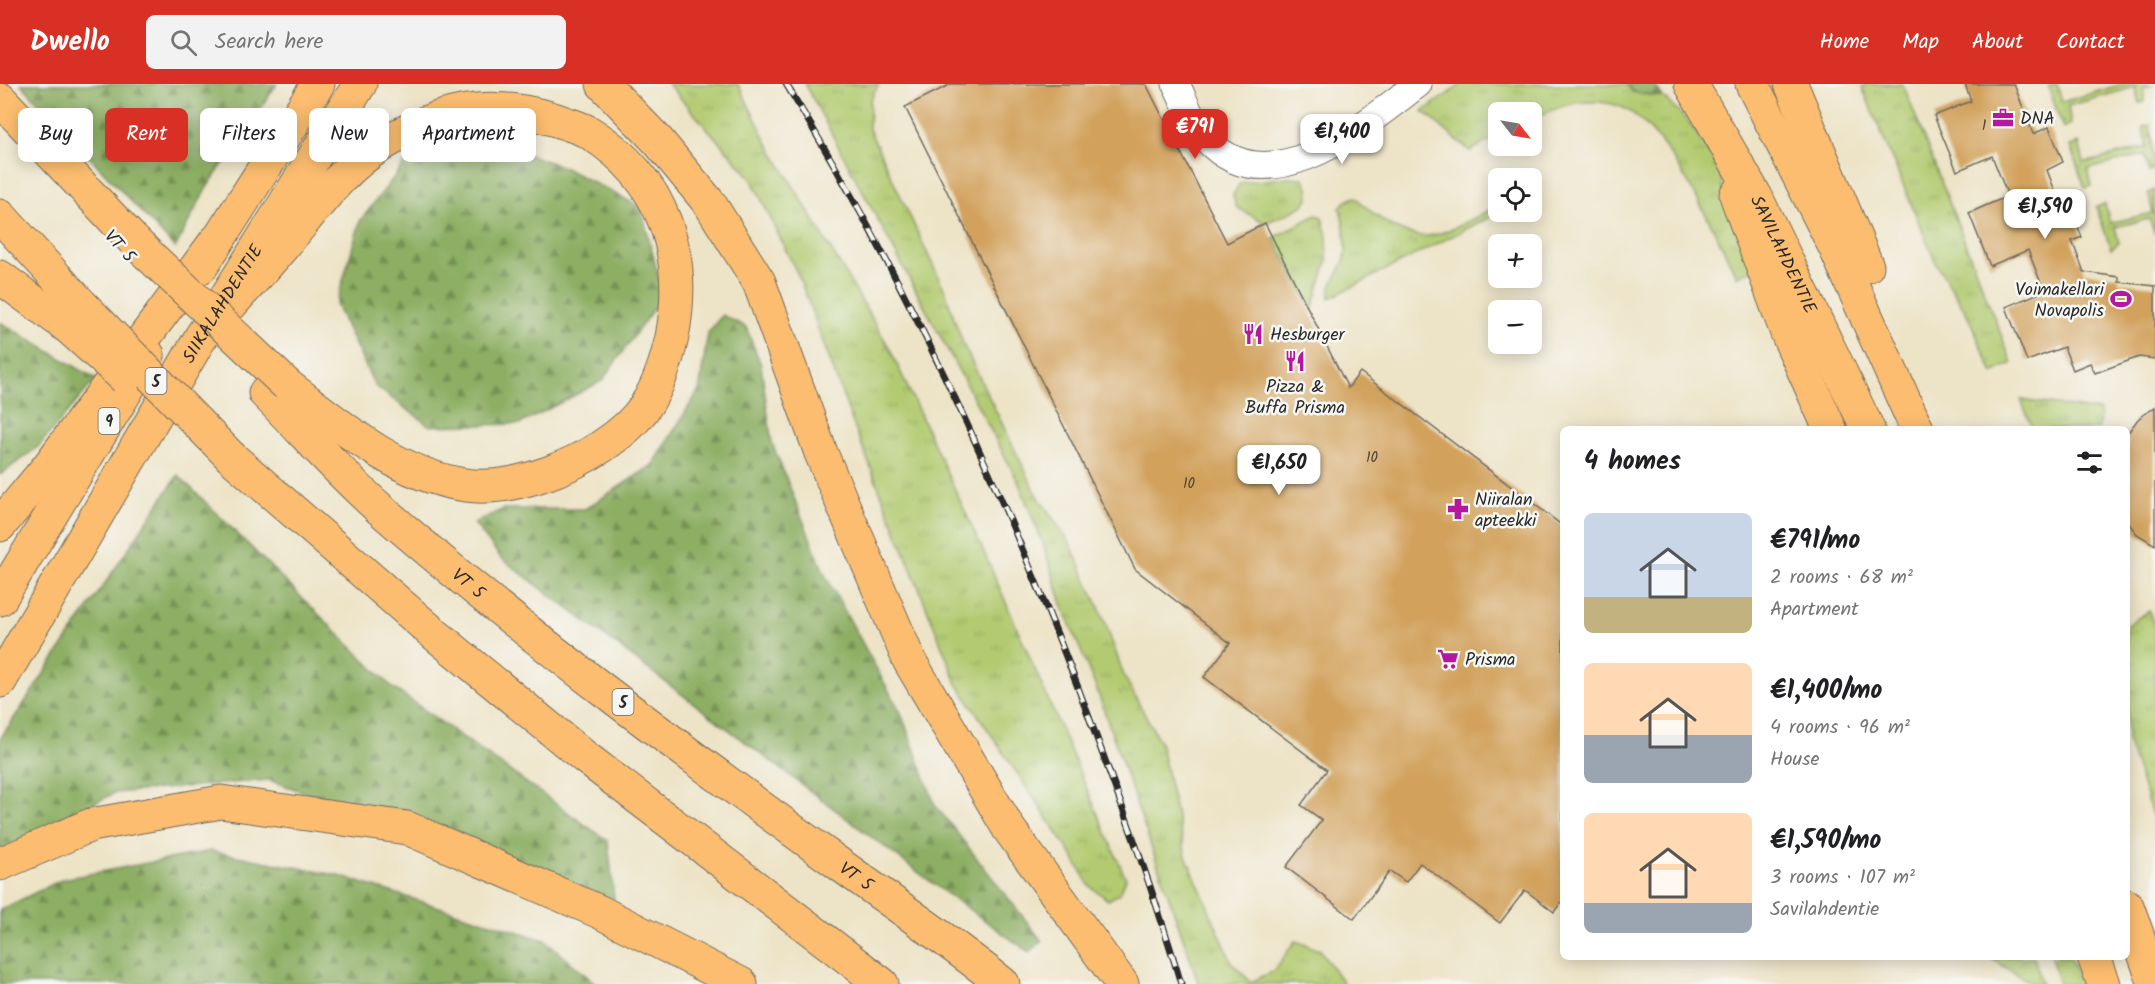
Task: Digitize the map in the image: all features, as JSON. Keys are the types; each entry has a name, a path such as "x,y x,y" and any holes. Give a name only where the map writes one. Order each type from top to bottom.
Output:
{"main road":[{"name":"SIIKALAHDENTIE","path":"0,599 216,242 318,84"},
{"name":"SIIKALAHDENTIE","path":"0,681 201,337 360,84"},
{"path":"603,84 658,141 710,204 759,282 821,453 909,660 1009,829 1122,984"},
{"name":"SAVILAHDENTIE","path":"1691,84 1756,197 1867,426"},
{"path":"1752,84 1787,158 1835,247 1916,426"},
{"path":"1791,84 1834,193 1939,426"},
{"path":"0,99 131,249"},
{"path":"201,337 279,252 335,184 380,145 415,126 471,108 522,111 588,131 623,157 645,185 665,219 677,260 677,309 667,361 646,406 610,442 567,466 520,483 466,485 424,472 368,447 276,389"},
{"name":"VT 5","path":"0,110 131,249 276,389 377,506 475,588 588,677 845,869 951,942 1003,984"},
{"path":"1724,140 1737,203 1787,333 1829,426"},
{"path":"0,216 75,316 228,461 331,544 432,632 586,758 882,984"},
{"path":"0,525 48,467 216,242"},
{"path":"0,277 75,316"},
{"path":"0,864 91,825 221,802 406,828 600,912 741,984"},
{"path":"2130,914 2155,984"},
{"path":"2095,960 2104,984"}],"street":[{"path":"1176,84 1204,138 1221,154 1242,165 1266,166 1302,158 1335,144 1363,127 1418,84"}],"green space":[{"path":"21,84 277,84 261,108 200,108 200,162 224,162 206,189 175,248 93,161 93,108 44,108"},
{"path":"668,84 738,84 767,142 889,347 987,559 1126,879 1120,893 1108,900 1089,885 1070,852 957,684 851,418 800,279 751,178"},
{"path":"805,84 879,84 870,101 869,129 945,291 963,344 1037,495 1070,543 1104,619 1124,676 1160,742 1186,856 1232,963 1251,982 1274,971 1295,941 1320,950 1344,984 1199,984 1097,690 1063,607 1043,544 1018,481"},
{"path":"1462,84 1626,84 1633,92 1663,97 1690,123 1720,171 1726,207 1753,269 1737,277 1703,208 1671,156 1654,133 1636,116 1619,106 1584,102 1563,106 1542,115 1542,102 1488,102 1488,141 1470,151 1423,111"},
{"path":"1626,84 1654,84 1663,97 1633,92"},
{"path":"1867,84 1903,84 2012,363 1993,373 1967,314 1936,263 1862,87"},
{"path":"2057,84 2062,102 2122,84 2155,85 2144,87 2144,102 2139,103 2135,87 2068,106 2071,124 2063,128 2048,86"},
{"path":"2150,125 2155,169 2149,172 2144,155 2088,169 2092,186 2085,188 2070,146 2079,143 2084,163 2147,147 2143,127"},
{"path":"536,157 561,166 641,207 663,295 602,381 520,424 430,426 375,386 336,305 360,221 406,162 536,162"},
{"path":"1288,177 1303,178 1308,188 1309,196 1299,208 1265,223 1236,207 1233,195 1240,183"},
{"path":"2154,190 2155,234 2149,219 2115,227 2119,243 2111,249 2096,207 2105,204 2110,223 2153,213 2148,193"},
{"path":"1355,197 1388,224 1417,235 1435,235 1488,211 1488,218 1330,298 1331,287 1346,251 1340,208 1345,202"},
{"path":"1316,215 1322,217 1327,237 1327,262 1312,310 1273,238"},
{"path":"722,315 746,327 761,365 772,443 825,575 901,713 935,805 1042,941 1029,952 939,888 501,558 474,523 503,509 585,509 653,465 699,390 708,333"},
{"path":"0,322 96,379 39,446 0,475"},
{"path":"2021,400 2100,411 2099,426 2032,426"},
{"path":"178,475 392,687 608,841 614,899 269,780 114,793 0,853 0,739"},
{"path":"2149,611 2155,627 2155,823 2130,749 2130,623"},
{"path":"211,851 336,875 545,940 596,984 0,984 0,910 63,879"},
{"path":"1994,960 2035,960 2042,984 2033,984"},
{"path":"2052,960 2071,960 2081,984 2059,984"}],"building":[{"path":"951,84 1146,84 1227,243 1265,223 1348,388 1360,372 1560,524 1560,904 1554,912 1525,890 1500,923 1420,863 1406,882 1390,871 1354,919 1286,867 1322,820 1301,805 1327,770 1204,677 1230,643 1135,569 905,107"},
{"path":"1965,84 2014,84 2033,134 2049,127 2063,162 2047,170 2066,220 2074,218 2082,237 2072,241 2084,272 2119,277 2119,282 2155,286 2155,359 2139,357 2095,373 2090,363 2073,370 2064,347 2027,361 2006,307 2044,291 2028,250 1990,266 1969,213 2008,196 1992,156 1957,171 1934,116 1971,101"},
{"path":"2155,407 2155,545 2137,534 2130,525 2130,430 2138,419"}],"railway":[{"path":"786,84 870,229 981,454 1046,607 1105,759 1145,871 1181,984"}],"place":[{"name":"DNA","path":"2003,118"},
{"name":"Voimakellari Novapolis","path":"2121,299"},
{"name":"Hesburger","path":"1253,334"},
{"name":"Pizza & Buffa Prisma","path":"1295,361"},
{"name":"Niiralan apteekki","path":"1458,509"},
{"name":"Prisma","path":"1448,659"}]}
